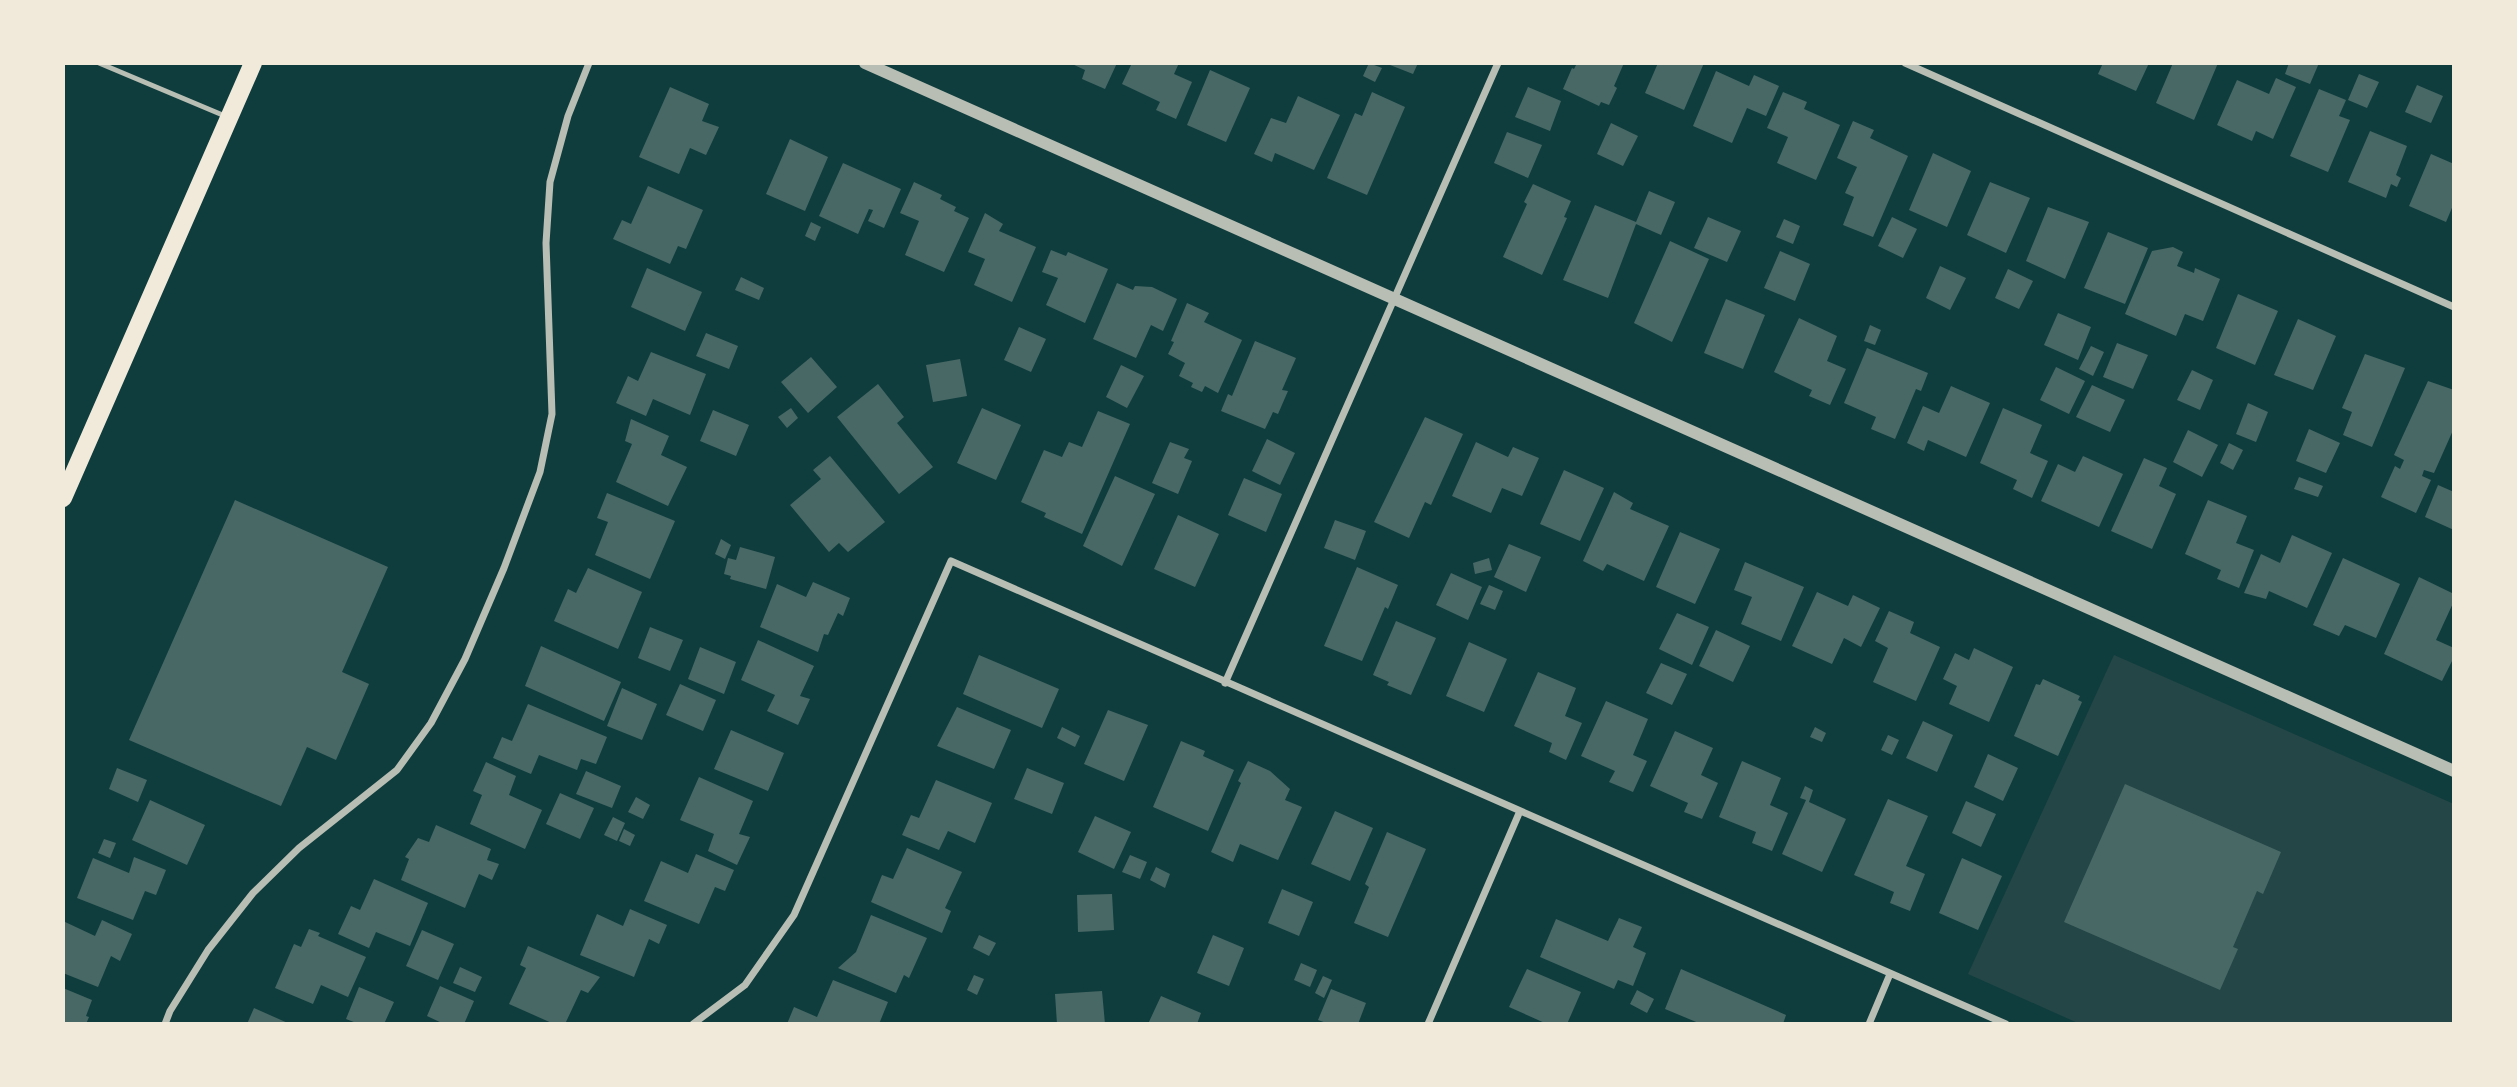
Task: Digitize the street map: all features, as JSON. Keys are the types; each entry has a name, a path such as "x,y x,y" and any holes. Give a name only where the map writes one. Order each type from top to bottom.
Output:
{"main road":[{"path":"63,498 253,63"}],"street":[{"path":"165,1024 170,1011 208,950 253,893 299,848 397,770 431,723 465,659 504,568 540,472 545,449 552,414 546,243 550,182 568,116 589,63"},
{"path":"865,63 2454,771"},
{"path":"1225,682 1498,63"},
{"path":"1905,63 2454,307"},
{"path":"693,1024 745,985 794,915 951,561 2006,1024"},
{"path":"1428,1024 1520,811"},
{"path":"1869,1024 1890,974"}],"lane":[{"path":"99,63 229,118"}],"shaded area":[{"path":"2114,655 2454,804 2454,1024 2080,1024 1968,974"}],"building":[{"path":"1070,63 1117,63 1105,89 1082,79 1085,70"},
{"path":"1132,63 1179,63 1174,74 1192,82 1176,119 1156,110 1160,102 1122,84"},
{"path":"1369,63 1382,68 1375,82 1363,76"},
{"path":"1385,63 1418,63 1413,74"},
{"path":"1577,63 1624,63 1609,105 1601,102 1599,106 1563,89"},
{"path":"1658,63 1704,63 1684,110 1645,93"},
{"path":"2103,63 2149,63 2136,91 2098,74"},
{"path":"2173,63 2218,63 2194,120 2156,103"},
{"path":"2289,63 2319,63 2310,84 2285,74"},
{"path":"1210,70 1250,88 1226,142 1187,125"},
{"path":"1716,71 1749,86 1754,75 1779,86 1766,116 1747,108 1732,143 1693,126"},
{"path":"2359,74 2379,82 2367,108 2348,100"},
{"path":"2276,78 2296,87 2273,139 2256,131 2252,141 2217,125 2237,80 2269,94"},
{"path":"2417,85 2443,96 2431,123 2405,112"},
{"path":"670,87 709,104 702,121 719,127 706,155 690,148 679,174 639,157"},
{"path":"1528,87 1561,101 1550,131 1515,117"},
{"path":"2319,89 2346,100 2339,116 2350,120 2328,172 2290,156"},
{"path":"1372,92 1405,107 1367,195 1327,178 1355,113 1362,116"},
{"path":"1783,92 1807,102 1804,109 1840,125 1816,180 1777,163 1788,137 1767,128"},
{"path":"1298,96 1340,115 1314,170 1275,153 1272,162 1254,154 1271,118 1286,123"},
{"path":"1853,121 1874,130 1870,138 1908,156 1873,237 1843,225 1854,197 1845,193 1857,167 1837,158"},
{"path":"1611,123 1638,136 1623,166 1597,154"},
{"path":"2370,131 2407,146 2396,175 2401,178 2397,187 2391,184 2386,198 2348,182"},
{"path":"1507,132 1542,145 1528,178 1494,163"},
{"path":"790,139 828,157 805,211 766,194"},
{"path":"1933,153 1971,171 1947,227 1909,210"},
{"path":"2431,154 2454,164 2454,203 2446,222 2409,206"},
{"path":"843,163 901,189 884,228 868,221 873,210 869,209 858,234 819,216"},
{"path":"914,182 942,195 940,199 956,207 954,211 969,218 944,272 905,255 919,221 900,213"},
{"path":"1990,182 2030,198 2006,253 1967,235"},
{"path":"1533,184 1571,201 1564,217 1567,218 1542,275 1503,257"},
{"path":"648,186 703,210 686,249 678,246 670,264 613,239 622,220 631,224"},
{"path":"1649,191 1675,202 1661,235 1636,224 1608,298 1563,280 1595,205 1636,222"},
{"path":"2048,207 2089,222 2065,279 2026,261"},
{"path":"985,213 1003,224 999,231 1036,247 1012,302 974,285 985,259 968,252"},
{"path":"1708,217 1741,231 1727,262 1694,248"},
{"path":"1892,217 1917,229 1903,258 1878,246"},
{"path":"1784,219 1800,226 1793,244 1776,237"},
{"path":"811,222 821,227 815,241 805,236"},
{"path":"2108,232 2148,248 2125,304 2084,288"},
{"path":"1670,241 1709,259 1672,342 1634,323"},
{"path":"2173,247 2183,252 2177,266 2194,273 2195,268 2220,279 2203,321 2185,314 2176,336 2125,314 2152,251"},
{"path":"1051,250 1066,256 1068,252 1108,269 1085,323 1046,305 1058,278 1042,272"},
{"path":"1780,251 1810,264 1795,301 1764,288"},
{"path":"1940,266 1966,278 1950,310 1926,298"},
{"path":"647,268 702,292 685,331 631,307"},
{"path":"2008,269 2033,281 2019,309 1995,298"},
{"path":"741,277 764,288 759,300 735,290"},
{"path":"1117,283 1133,290 1135,286 1152,287 1177,299 1163,331 1151,325 1136,358 1093,339"},
{"path":"2238,294 2278,311 2255,365 2216,348"},
{"path":"1726,299 1765,315 1743,369 1704,353"},
{"path":"1187,303 1209,313 1204,322 1242,340 1218,393 1205,386 1202,392 1191,387 1193,383 1179,376 1185,363 1168,354"},
{"path":"2058,313 2091,327 2078,360 2044,345"},
{"path":"1799,318 1837,336 1827,361 1846,369 1830,405 1809,396 1812,390 1774,372"},
{"path":"2298,319 2336,336 2313,390 2274,375"},
{"path":"1870,325 1881,330 1875,345 1864,341"},
{"path":"1019,327 1046,339 1031,372 1004,360"},
{"path":"706,333 738,346 729,369 696,356"},
{"path":"1255,341 1296,358 1282,390 1288,391 1278,414 1273,412 1265,429 1221,411 1228,394 1232,396"},
{"path":"2117,343 2148,355 2133,389 2103,377"},
{"path":"2091,346 2104,352 2093,376 2079,369"},
{"path":"1867,348 1928,373 1921,391 1916,389 1895,439 1871,429 1876,417 1844,403"},
{"path":"651,352 706,374 690,415 653,399 646,416 616,403 628,376 638,381"},
{"path":"2365,354 2405,368 2372,447 2343,435 2352,412 2342,408"},
{"path":"811,357 837,387 808,413 781,382"},
{"path":"960,359 967,396 933,402 926,365"},
{"path":"1121,365 1144,376 1127,408 1106,397"},
{"path":"2056,367 2085,381 2069,414 2040,400"},
{"path":"2192,370 2213,380 2200,410 2177,400"},
{"path":"2428,381 2454,390 2454,428 2434,473 2424,470 2422,476 2431,480 2416,513 2381,497 2395,466 2400,469 2404,460 2394,455"},
{"path":"878,384 904,417 897,423 933,467 899,494 837,417"},
{"path":"2092,385 2125,400 2110,432 2076,417"},
{"path":"1951,386 1990,403 1966,457 1928,440 1924,451 1907,443 1923,406 1939,413"},
{"path":"2248,403 2268,412 2256,442 2236,434"},
{"path":"791,408 798,418 787,428 778,417"},
{"path":"982,408 1021,425 996,480 957,463"},
{"path":"2003,408 2042,425 2030,453 2048,461 2032,498 2013,489 2017,480 1980,463"},
{"path":"713,410 749,425 736,456 700,441"},
{"path":"1098,411 1130,424 1082,534 1044,517 1046,513 1021,502 1044,450 1062,457 1069,442 1082,447"},
{"path":"1425,417 1463,434 1431,505 1425,502 1409,538 1374,522"},
{"path":"631,419 669,436 661,455 687,467 668,506 616,482 632,444 625,441"},
{"path":"2309,429 2340,443 2326,473 2296,461"},
{"path":"2188,430 2218,445 2202,477 2173,462"},
{"path":"1267,439 1295,453 1280,485 1252,471"},
{"path":"1170,442 1189,449 1184,458 1192,461 1178,494 1152,483"},
{"path":"1476,442 1508,457 1513,447 1539,458 1522,496 1502,488 1491,513 1452,496"},
{"path":"2229,443 2243,450 2233,470 2220,463"},
{"path":"830,456 885,522 848,552 839,543 829,552 790,505 821,479 813,470"},
{"path":"2083,456 2123,474 2099,527 2041,501 2058,464 2075,472"},
{"path":"2144,458 2167,468 2159,486 2176,494 2152,549 2111,531"},
{"path":"1564,470 1604,488 1580,541 1540,524"},
{"path":"1115,476 1155,494 1122,566 1083,546"},
{"path":"2299,477 2323,486 2318,497 2294,489"},
{"path":"1244,478 1282,494 1266,532 1228,515"},
{"path":"2438,485 2454,492 2454,530 2425,517"},
{"path":"1614,492 1633,503 1630,509 1669,526 1644,581 1607,564 1603,571 1583,561"},
{"path":"607,493 675,521 650,579 595,555 608,522 597,518"},
{"path":"235,500 388,567 342,672 369,684 336,760 307,747 281,806 129,740"},
{"path":"2208,500 2247,516 2236,543 2254,550 2239,588 2217,579 2221,570 2185,554"},
{"path":"1178,515 1219,534 1195,587 1154,569"},
{"path":"1335,520 1366,531 1355,560 1324,548"},
{"path":"1680,532 1720,549 1695,604 1656,587"},
{"path":"2292,535 2332,553 2307,608 2269,591 2266,599 2244,593 2261,554 2280,563"},
{"path":"721,539 731,545 725,559 715,554"},
{"path":"1509,544 1541,557 1526,592 1494,577"},
{"path":"740,547 775,557 766,589 730,579 731,576 724,574 728,558 736,560"},
{"path":"1489,558 1492,570 1475,574 1473,563"},
{"path":"2343,558 2400,584 2376,638 2345,625 2339,636 2313,625"},
{"path":"1745,562 1804,587 1781,641 1741,624 1752,597 1734,590"},
{"path":"1357,567 1398,585 1388,609 1385,607 1362,661 1324,646"},
{"path":"588,568 642,592 618,649 554,621 568,589 576,593"},
{"path":"1451,573 1482,587 1468,620 1436,605"},
{"path":"2419,577 2454,594 2454,601 2436,640 2454,648 2454,657 2442,681 2384,654"},
{"path":"813,582 850,598 843,616 838,613 828,635 824,634 818,652 760,627 777,584 806,597"},
{"path":"1489,585 1503,591 1495,610 1480,604"},
{"path":"1817,592 1848,606 1853,595 1880,608 1861,647 1844,638 1832,664 1792,646"},
{"path":"1889,611 1914,622 1910,633 1940,647 1916,701 1873,682 1888,648 1875,641"},
{"path":"1677,613 1709,627 1692,665 1659,649"},
{"path":"1396,621 1436,638 1411,695 1387,685 1389,682 1373,675"},
{"path":"650,627 683,640 670,671 638,658"},
{"path":"1716,630 1750,646 1733,682 1699,666"},
{"path":"758,640 814,666 800,696 810,699 798,725 767,711 775,695 741,680"},
{"path":"1469,642 1507,659 1484,712 1446,696"},
{"path":"541,646 621,682 604,721 525,686"},
{"path":"700,647 736,662 724,694 688,679"},
{"path":"1974,648 2013,667 1989,722 1949,704 1957,686 1943,679 1955,653 1969,660"},
{"path":"979,655 1059,689 1042,728 963,694"},
{"path":"1661,663 1687,674 1672,705 1646,693"},
{"path":"1538,672 1576,688 1565,716 1582,723 1566,760 1549,752 1552,743 1514,726"},
{"path":"2043,679 2080,696 2078,700 2082,702 2058,756 2014,736 2036,684 2040,685"},
{"path":"680,684 716,700 703,731 666,715"},
{"path":"622,688 657,704 642,740 607,726"},
{"path":"1606,701 1648,719 1633,755 1647,761 1633,792 1609,782 1615,771 1581,756"},
{"path":"528,704 607,737 596,764 581,759 577,770 539,755 531,774 493,758 502,737 512,741"},
{"path":"957,707 1011,730 994,769 937,746"},
{"path":"1108,710 1148,725 1124,781 1084,764"},
{"path":"1923,721 1953,735 1937,772 1906,758"},
{"path":"1062,727 1080,736 1075,747 1057,738"},
{"path":"1815,727 1826,733 1822,742 1810,737"},
{"path":"731,730 784,753 768,791 714,769"},
{"path":"1675,731 1713,748 1701,775 1718,783 1702,819 1684,812 1688,803 1650,786"},
{"path":"1888,735 1899,740 1892,755 1881,750"},
{"path":"1181,741 1205,751 1203,756 1234,770 1208,831 1153,807"},
{"path":"1988,754 2018,768 2003,801 1974,787"},
{"path":"1248,761 1270,771 1290,789 1285,800 1302,807 1278,860 1240,844 1233,862 1211,852"},
{"path":"1742,761 1781,778 1770,805 1788,813 1772,851 1752,843 1756,832 1719,817"},
{"path":"486,762 516,776 509,795 542,810 525,849 470,824 482,795 473,791"},
{"path":"117,768 147,780 138,802 109,789"},
{"path":"1027,768 1064,783 1052,814 1014,799"},
{"path":"586,771 621,786 612,808 576,794"},
{"path":"699,777 753,801 739,834 750,837 737,865 708,851 714,834 680,820"},
{"path":"936,780 992,803 975,843 948,831 939,850 902,835 911,815 919,818"},
{"path":"2125,784 2281,852 2263,894 2257,891 2233,947 2238,949 2220,990 2064,922"},
{"path":"1805,786 1813,790 1809,802 1846,819 1822,872 1782,854 1806,800 1800,798"},
{"path":"560,793 594,808 580,839 546,824"},
{"path":"636,797 650,805 643,819 628,812"},
{"path":"1888,799 1928,816 1906,866 1925,874 1910,911 1890,903 1894,892 1854,875"},
{"path":"150,800 205,825 187,865 132,840"},
{"path":"1966,801 1996,814 1981,847 1952,833"},
{"path":"1335,811 1373,828 1350,881 1311,864"},
{"path":"1095,816 1131,832 1114,869 1078,852"},
{"path":"613,817 625,823 617,841 604,835"},
{"path":"436,825 491,849 487,860 499,864 492,880 479,874 465,908 401,880 409,859 405,857 418,838 429,842"},
{"path":"624,829 635,835 630,846 619,841"},
{"path":"1387,832 1426,849 1388,937 1354,923 1369,887 1365,884"},
{"path":"104,839 116,843 110,858 98,853"},
{"path":"907,848 962,872 945,908 951,911 942,933 871,902 882,875 893,879"},
{"path":"696,854 734,870 725,891 715,887 699,924 644,901 661,861 688,873"},
{"path":"1130,855 1147,862 1140,879 1122,872"},
{"path":"134,857 166,870 156,895 145,891 133,920 77,898 93,858 129,873"},
{"path":"1962,858 2002,876 1978,930 1939,913"},
{"path":"1156,867 1170,874 1165,888 1150,880"},
{"path":"374,879 428,903 410,946 376,932 369,948 338,934 351,906 360,910"},
{"path":"1282,889 1313,902 1299,936 1268,923"},
{"path":"1112,894 1114,930 1078,932 1077,895"},
{"path":"630,909 667,925 659,944 649,939 634,977 580,955 597,914 623,926"},
{"path":"871,915 927,938 909,978 904,975 896,993 838,968 856,952"},
{"path":"1619,918 1642,927 1633,947 1646,953 1633,986 1618,980 1614,989 1540,957 1556,919 1608,941"},
{"path":"102,920 132,934 120,961 111,956 98,987 63,973 63,921 95,936"},
{"path":"309,929 320,933 318,936 366,957 348,997 321,985 313,1004 275,988 294,944 301,947"},
{"path":"422,930 454,944 438,980 406,966"},
{"path":"979,935 996,943 989,956 973,948"},
{"path":"1213,935 1244,948 1229,986 1197,973"},
{"path":"528,946 600,977 588,993 581,990 565,1024 554,1024 509,1004 526,968 520,965"},
{"path":"1301,963 1317,970 1310,987 1294,980"},
{"path":"460,967 482,977 475,992 453,983"},
{"path":"1527,969 1581,992 1567,1024 1547,1024 1509,1007"},
{"path":"1681,969 1786,1015 1783,1024 1701,1024 1665,1009"},
{"path":"974,975 984,979 977,995 967,990"},
{"path":"1323,976 1332,980 1324,998 1315,993"},
{"path":"833,980 888,1002 879,1024 787,1024 794,1007 817,1017"},
{"path":"440,986 474,1001 464,1024 444,1024 427,1016"},
{"path":"359,987 394,1002 384,1024 359,1024 346,1019"},
{"path":"63,988 92,1000 86,1024 63,1024"},
{"path":"1331,989 1366,1003 1358,1024 1329,1024 1318,1020"},
{"path":"1637,990 1654,999 1647,1013 1630,1004"},
{"path":"1102,991 1105,1024 1057,1024 1055,994"},
{"path":"1161,996 1201,1013 1197,1024 1148,1024"},
{"path":"254,1008 290,1024 247,1024"}]}
